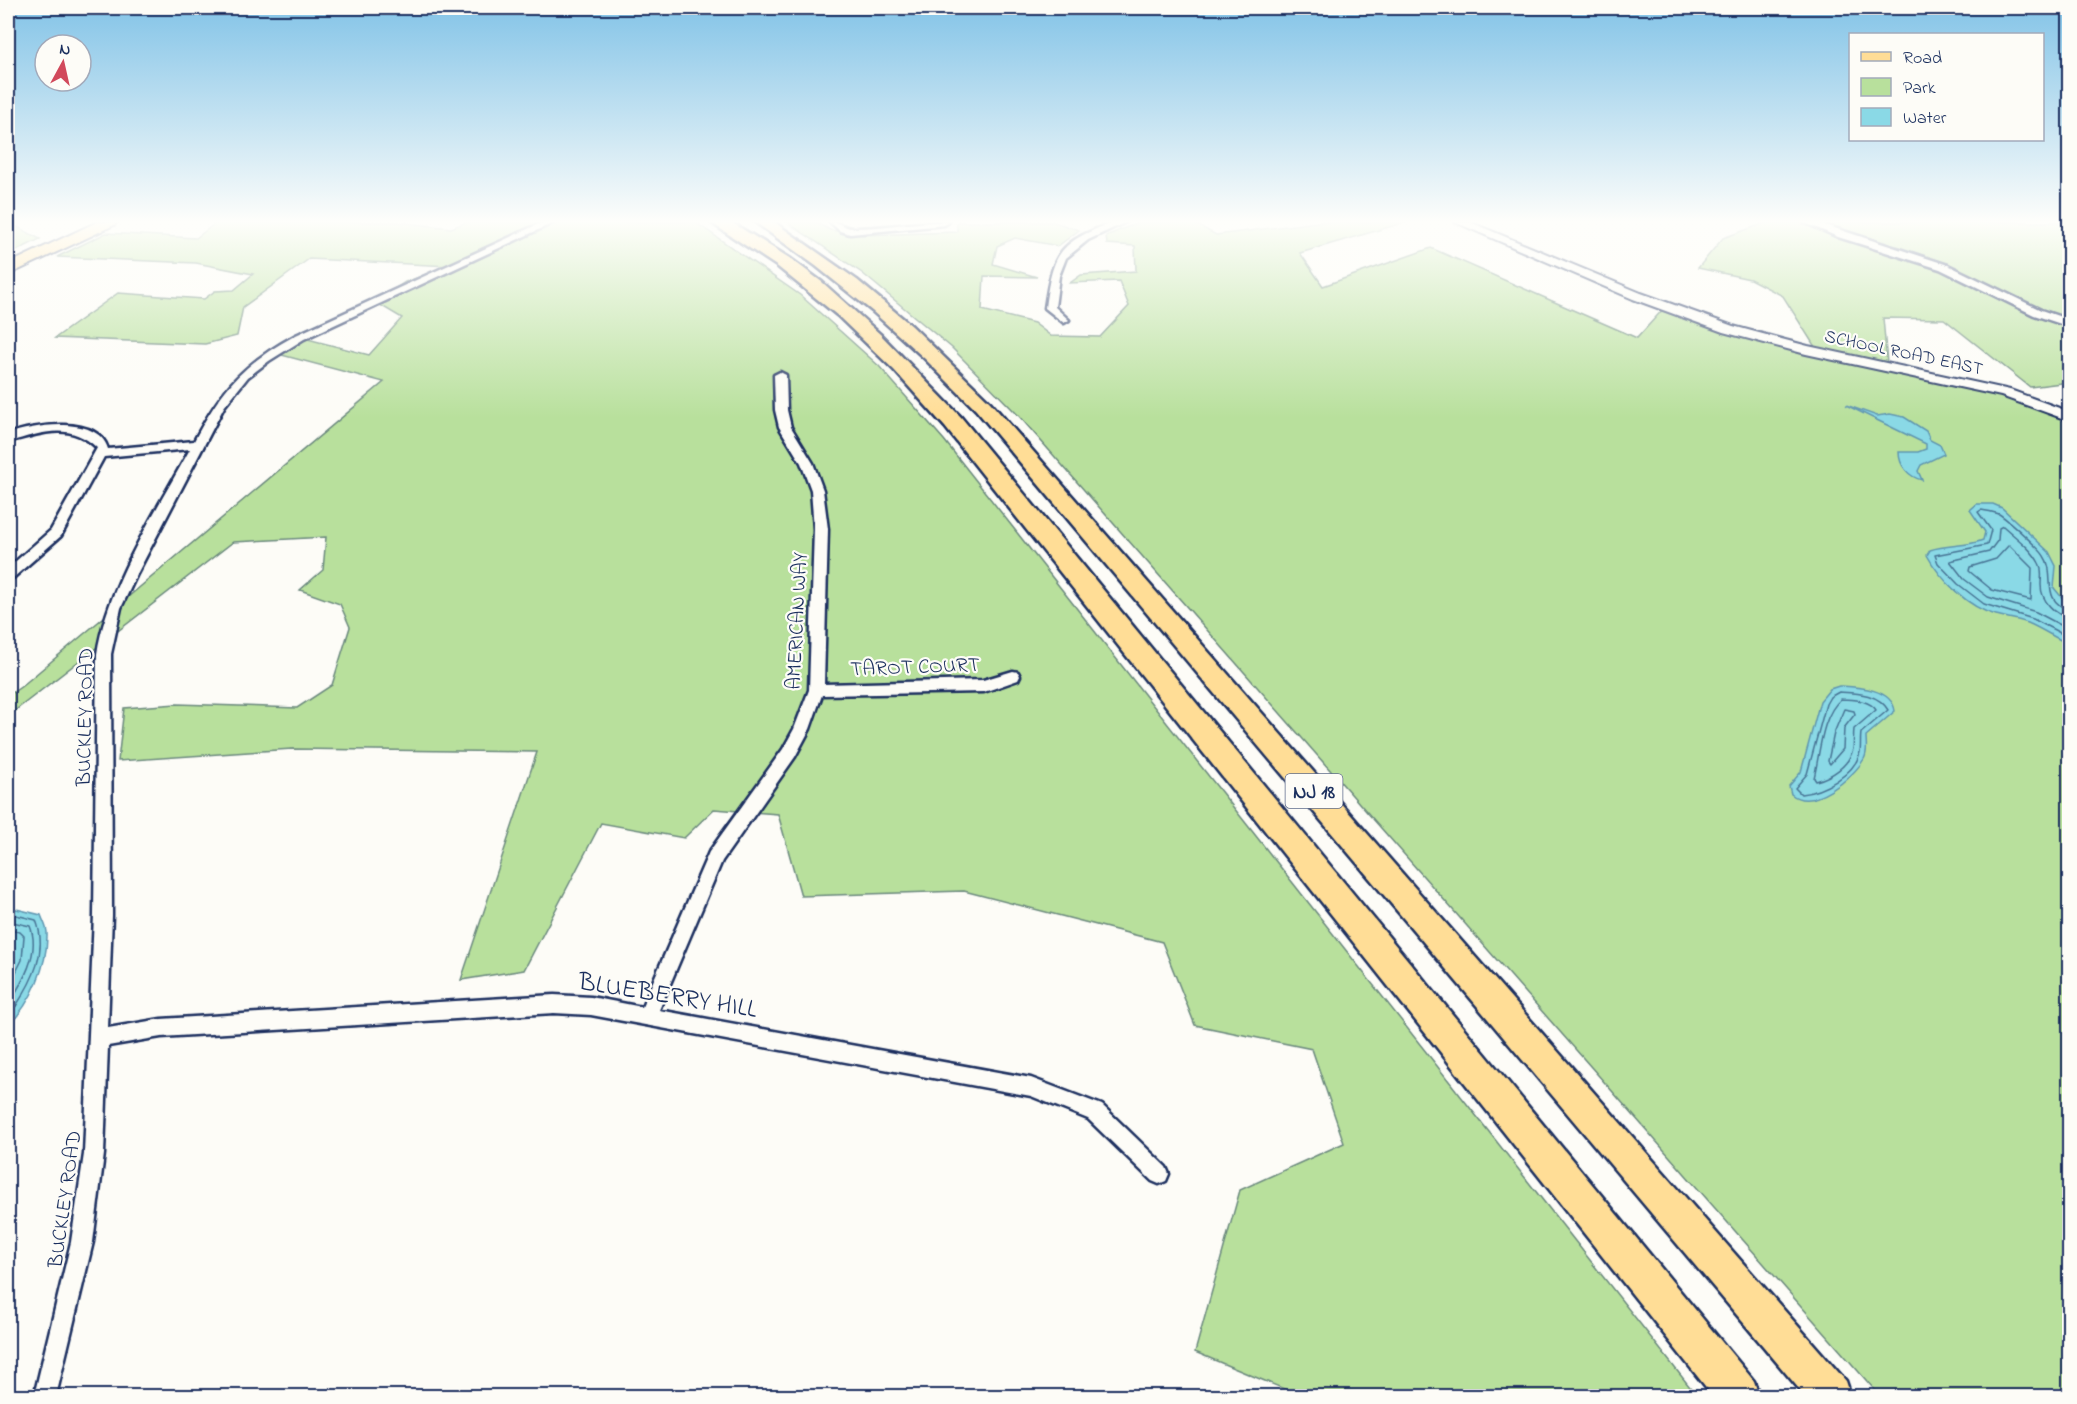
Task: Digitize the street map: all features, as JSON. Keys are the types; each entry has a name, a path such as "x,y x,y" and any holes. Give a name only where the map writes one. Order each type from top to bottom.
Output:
{"highway":[{"name":"NJ 18","path":"813,288 899,363 954,422 1739,1396"},
{"name":"NJ 18","path":"856,288 928,350 983,406 1831,1396"}],"street":[{"name":"BUCKLEY ROAD","path":"45,1396 82,1242 96,1134 104,891 104,654 114,608 198,444 227,392 240,377 267,356 326,325 408,288"},
{"path":"1053,288 1050,308 1064,320"},
{"name":"SCHOOL ROAD EAST","path":"1615,288 1728,329 1806,350 2005,393 2070,417"},
{"path":"1985,288 2070,324"},
{"name":"AMERICAN WAY","path":"646,1016 716,857 789,753 802,729 816,690 822,529 817,490 807,463 785,426 781,410 780,375"},
{"path":"8,438 19,433 56,428 86,432 103,448 56,533 8,575"},
{"path":"99,454 198,444"},
{"name":"TAROT COURT","path":"816,690 984,686 1013,676"},
{"name":"BLUEBERRY HILL","path":"99,1038 161,1028 554,1004 591,1006 1031,1087 1095,1112 1159,1174"}],"green space":[{"path":"237,288 270,288 243,307 237,336 205,344 55,338 118,293 204,299 215,291 234,290"},
{"path":"397,288 789,288 800,295 879,366 944,440 1697,1396 1301,1396 1195,1352 1240,1190 1344,1143 1312,1049 1195,1025 1162,942 964,891 801,896 778,814 714,809 684,838 601,823 524,970 461,980 537,752 292,749 118,761 124,708 177,704 297,708 332,685 350,627 340,604 300,590 323,570 326,537 233,542 8,716 8,696 384,382 274,353 300,337 369,355 402,318 375,302"},
{"path":"879,288 983,288 982,310 1034,323 1051,336 1100,337 1129,306 1122,288 1521,288 1637,338 1665,307 1817,350 1783,296 1767,288 2069,288 2069,382 2030,387 1944,319 1883,318 1887,363 2069,415 2069,1396 1880,1396 1019,416 952,348"}],"water":[{"path":"1846,405 1877,416 1890,414 1904,417 1926,431 1930,440 1940,445 1944,454 1921,465 1918,471 1922,480 1917,479 1903,466 1899,452 1918,452 1926,449 1926,444"},
{"path":"1977,504 1993,504 2002,508 2049,552 2056,566 2054,588 2069,606 2069,644 2028,623 1996,615 1975,606 1939,574 1927,555 1930,550 1983,540 1985,532 1970,510"},
{"path":"1839,686 1864,688 1881,693 1892,703 1895,711 1866,736 1865,756 1851,775 1820,796 1810,799 1800,798 1791,794 1789,786 1801,772 1820,701 1830,689"},
{"path":"8,907 41,915 46,926 47,945 41,971 31,995 8,1026"}]}
